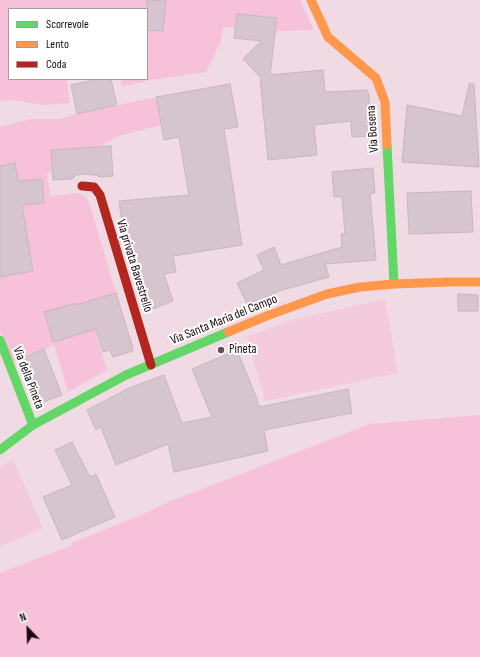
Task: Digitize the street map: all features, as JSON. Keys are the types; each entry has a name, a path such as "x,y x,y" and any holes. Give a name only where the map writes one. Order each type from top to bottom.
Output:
{"street":[{"name":"Via Bosena","path":"311,0 328,37 376,78 385,102 394,284"},
{"name":"Via privata Bavestrello","path":"82,186 94,187 100,195 151,365"},
{"name":"Via Santa Maria del Campo","path":"0,450 32,426 126,375 269,315 327,294 360,287 394,284 480,282"},
{"name":"Via della Pineta","path":"0,340 32,426"}],"shaded area":[{"path":"0,0 300,0 314,30 282,31 223,27 221,41 206,72 150,80 122,87 120,80 148,80 148,8 8,8 8,80 67,80 70,103 41,105 16,100 0,101"},
{"path":"156,97 161,125 119,136 47,174 50,196 79,193 86,197 90,205 126,327 97,336 107,370 68,392 54,345 13,362 0,330 0,127 31,119 59,119"},
{"path":"385,299 398,373 265,401 247,337 292,320"},
{"path":"480,415 480,657 0,657 0,573 73,545 71,543 134,518 171,501 370,424"},
{"path":"13,459 43,528 0,547 0,468"}],"building":[{"path":"147,0 166,1 163,31 148,30"},
{"path":"237,14 277,18 270,75 323,70 325,92 367,90 369,95 371,136 352,137 351,121 314,125 317,155 268,160 260,79 262,79 243,59 261,41 234,38"},
{"path":"93,80 111,80 117,105 77,114 71,85"},
{"path":"230,84 238,127 224,129 242,245 173,256 176,272 164,274 173,301 148,311 125,234 119,201 189,195 179,137 164,140 156,97"},
{"path":"469,84 474,84 479,167 402,162 407,105 462,116"},
{"path":"111,146 113,176 101,177 83,174 76,175 72,179 53,180 51,150"},
{"path":"15,163 18,181 42,179 44,203 22,205 33,271 0,277 0,166"},
{"path":"373,168 375,193 370,194 376,260 325,264 329,277 279,291 248,306 237,283 264,270 257,255 274,247 281,265 342,247 341,234 345,234 342,197 334,197 332,172"},
{"path":"471,191 473,232 409,234 407,193"},
{"path":"116,293 133,351 113,357 110,350 103,352 96,329 53,342 44,312 76,303 76,305"},
{"path":"458,294 478,295 478,311 458,311"},
{"path":"44,349 62,395 38,404 21,359"},
{"path":"237,350 259,407 348,389 352,413 264,430 268,451 174,472 168,444 116,465 101,427 96,430 87,410 129,388 164,375 182,423 212,417 192,369"},
{"path":"72,442 90,477 96,474 115,517 62,540 43,497 72,485 55,450"}],"traffic: fast":[{"path":"387,145 394,284"},
{"path":"0,450 33,425 126,375 228,332"},
{"path":"0,340 33,425"}],"traffic: slow":[{"path":"311,0 328,37 376,78 385,102 387,145"},
{"path":"228,332 327,294 360,287 394,284 480,282"}],"traffic: jam":[{"path":"82,186 94,187 100,195 151,365"}],"place":[{"name":"Pineta","path":"221,350"}]}
